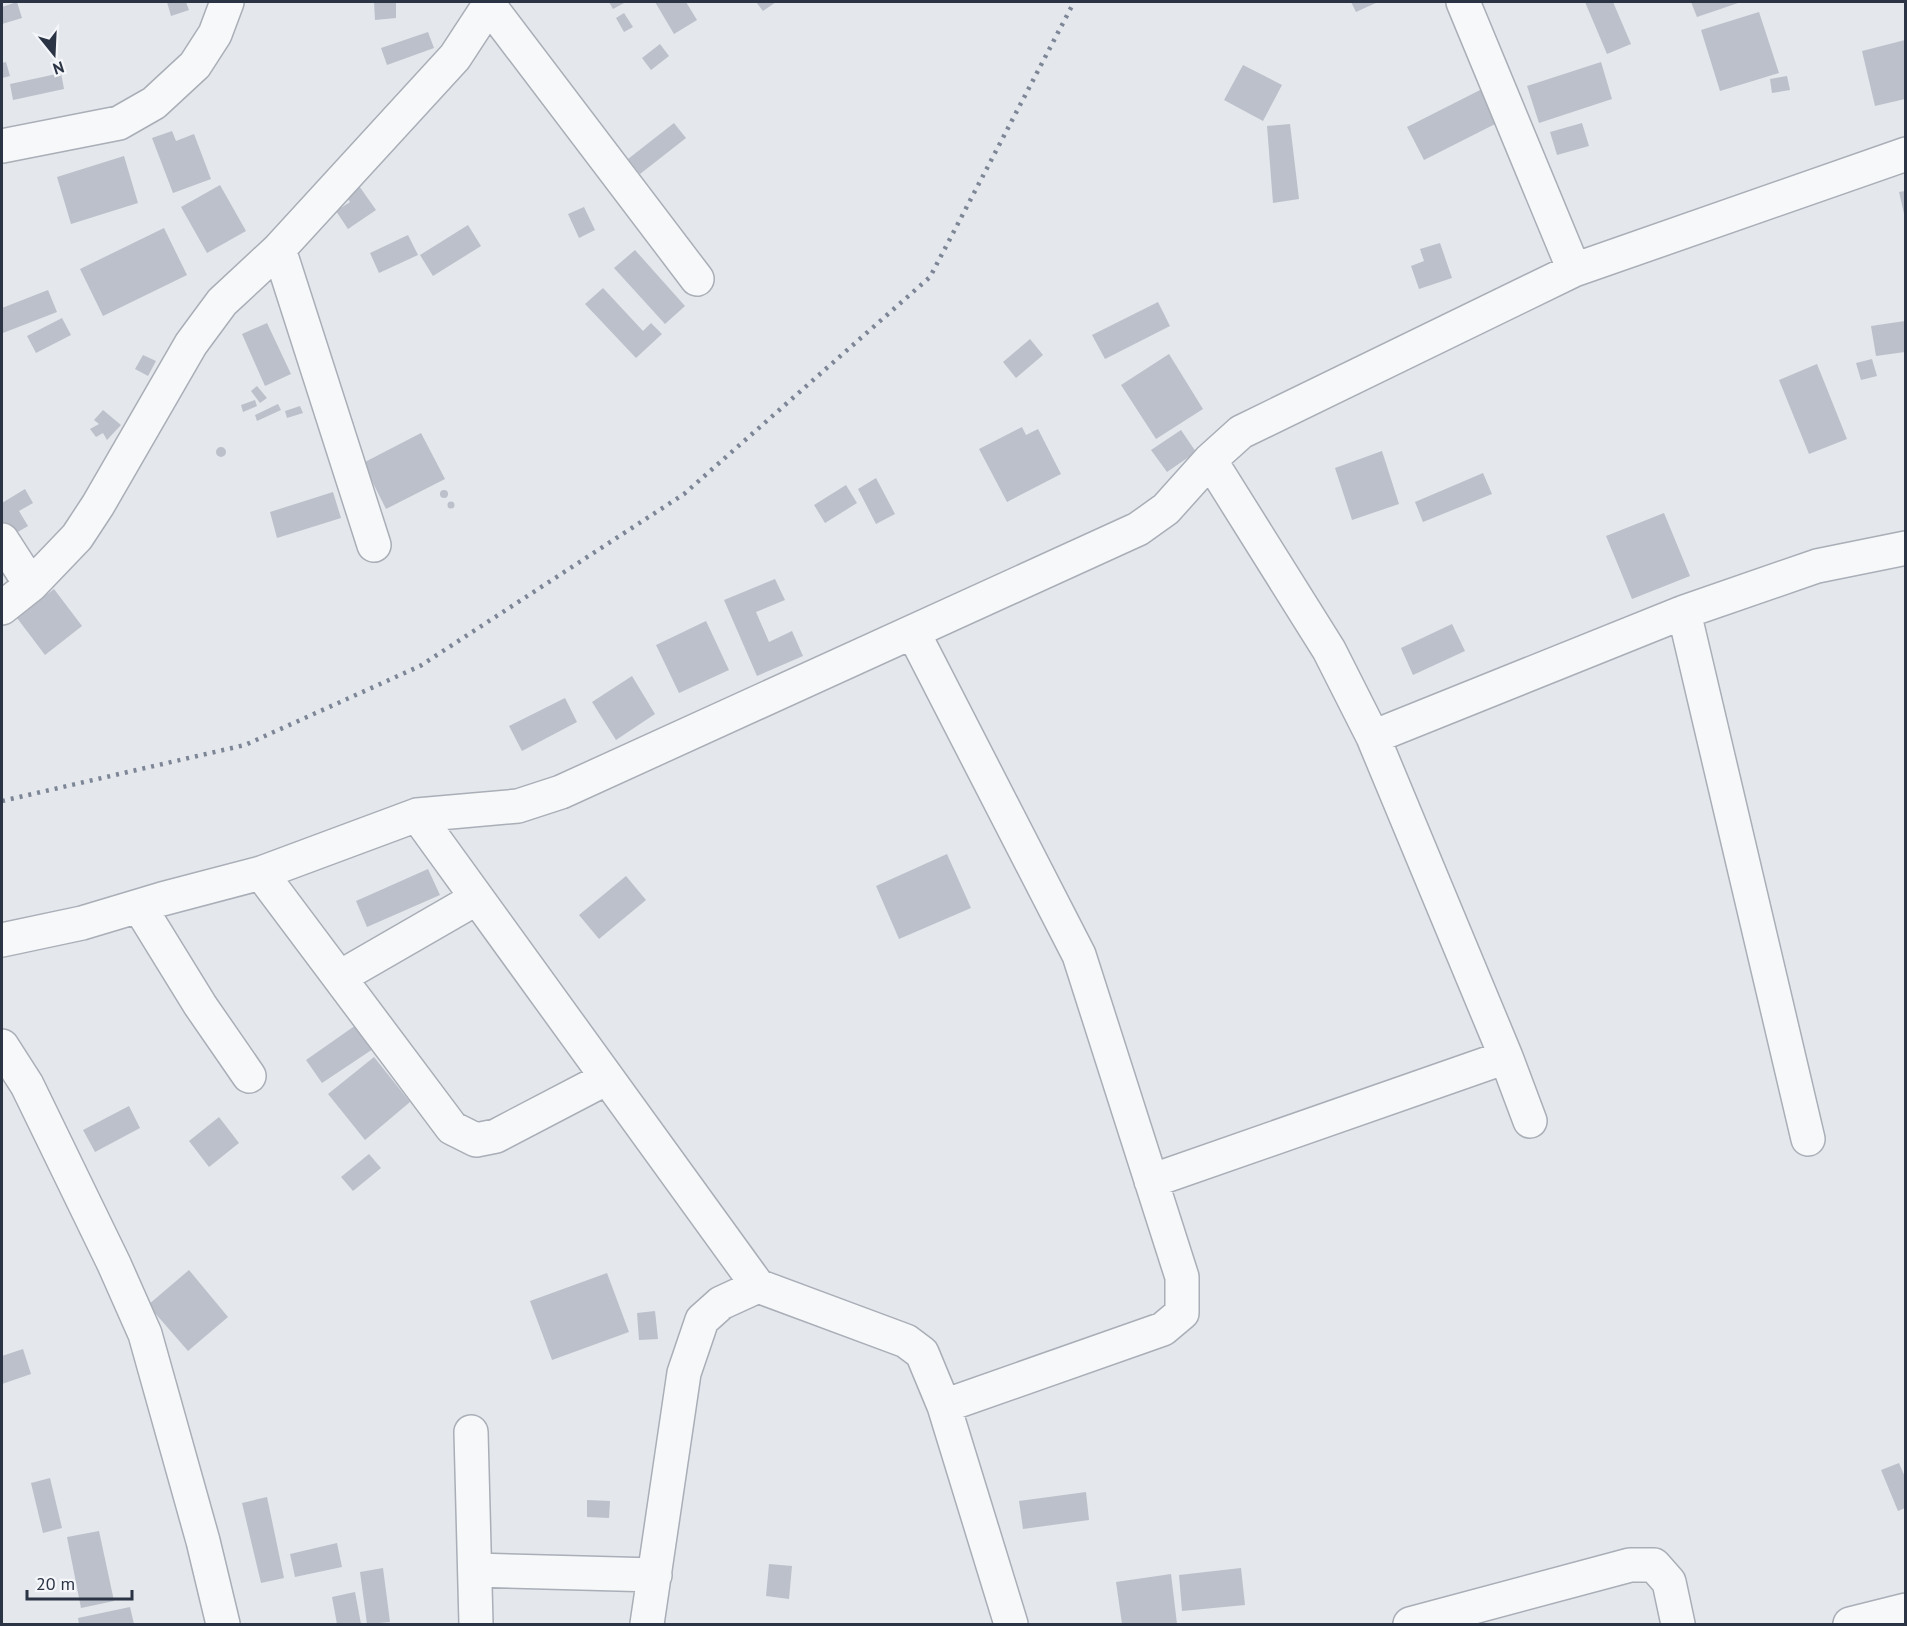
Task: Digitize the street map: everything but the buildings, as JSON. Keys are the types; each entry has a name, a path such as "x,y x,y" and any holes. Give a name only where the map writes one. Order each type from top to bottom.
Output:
{"street":[{"path":"2,146 119,123 154,103 195,65 215,33 227,2"},
{"path":"1463,2 1574,270"},
{"path":"2,608 31,585 77,537 98,505 191,344 222,302 279,249 455,57 490,3 697,279"},
{"path":"2,940 82,923 261,873 417,815 518,806 561,792 1138,529 1166,509 1210,460 1241,432 1574,270 1905,154"},
{"path":"279,249 374,545"},
{"path":"1210,460 1329,650 1373,737 1506,1057 1530,1121"},
{"path":"2,540 31,585"},
{"path":"1373,737 1684,612 1817,566 1905,548"},
{"path":"1684,612 1808,1139"},
{"path":"913,632 1079,955 1182,1277 1182,1313 1163,1329 944,1406"},
{"path":"417,815 758,1286 906,1341 922,1353 944,1406 1011,1624"},
{"path":"261,873 452,1128 476,1140 496,1136 607,1078"},
{"path":"340,977 477,898"},
{"path":"139,906 200,1005 249,1076"},
{"path":"2,1046 27,1085 114,1264 145,1334 203,1541 223,1624"},
{"path":"1151,1181 1506,1057"},
{"path":"647,1624 684,1373 702,1320 721,1303 758,1286"},
{"path":"471,1432 476,1624"},
{"path":"1410,1624 1630,1565 1654,1565 1669,1582 1678,1624"},
{"path":"474,1570 655,1575"},
{"path":"1850,1624 1905,1610"}],"railway":[{"path":"2,801 245,745 420,666 684,494 930,277 1074,2"}]}
